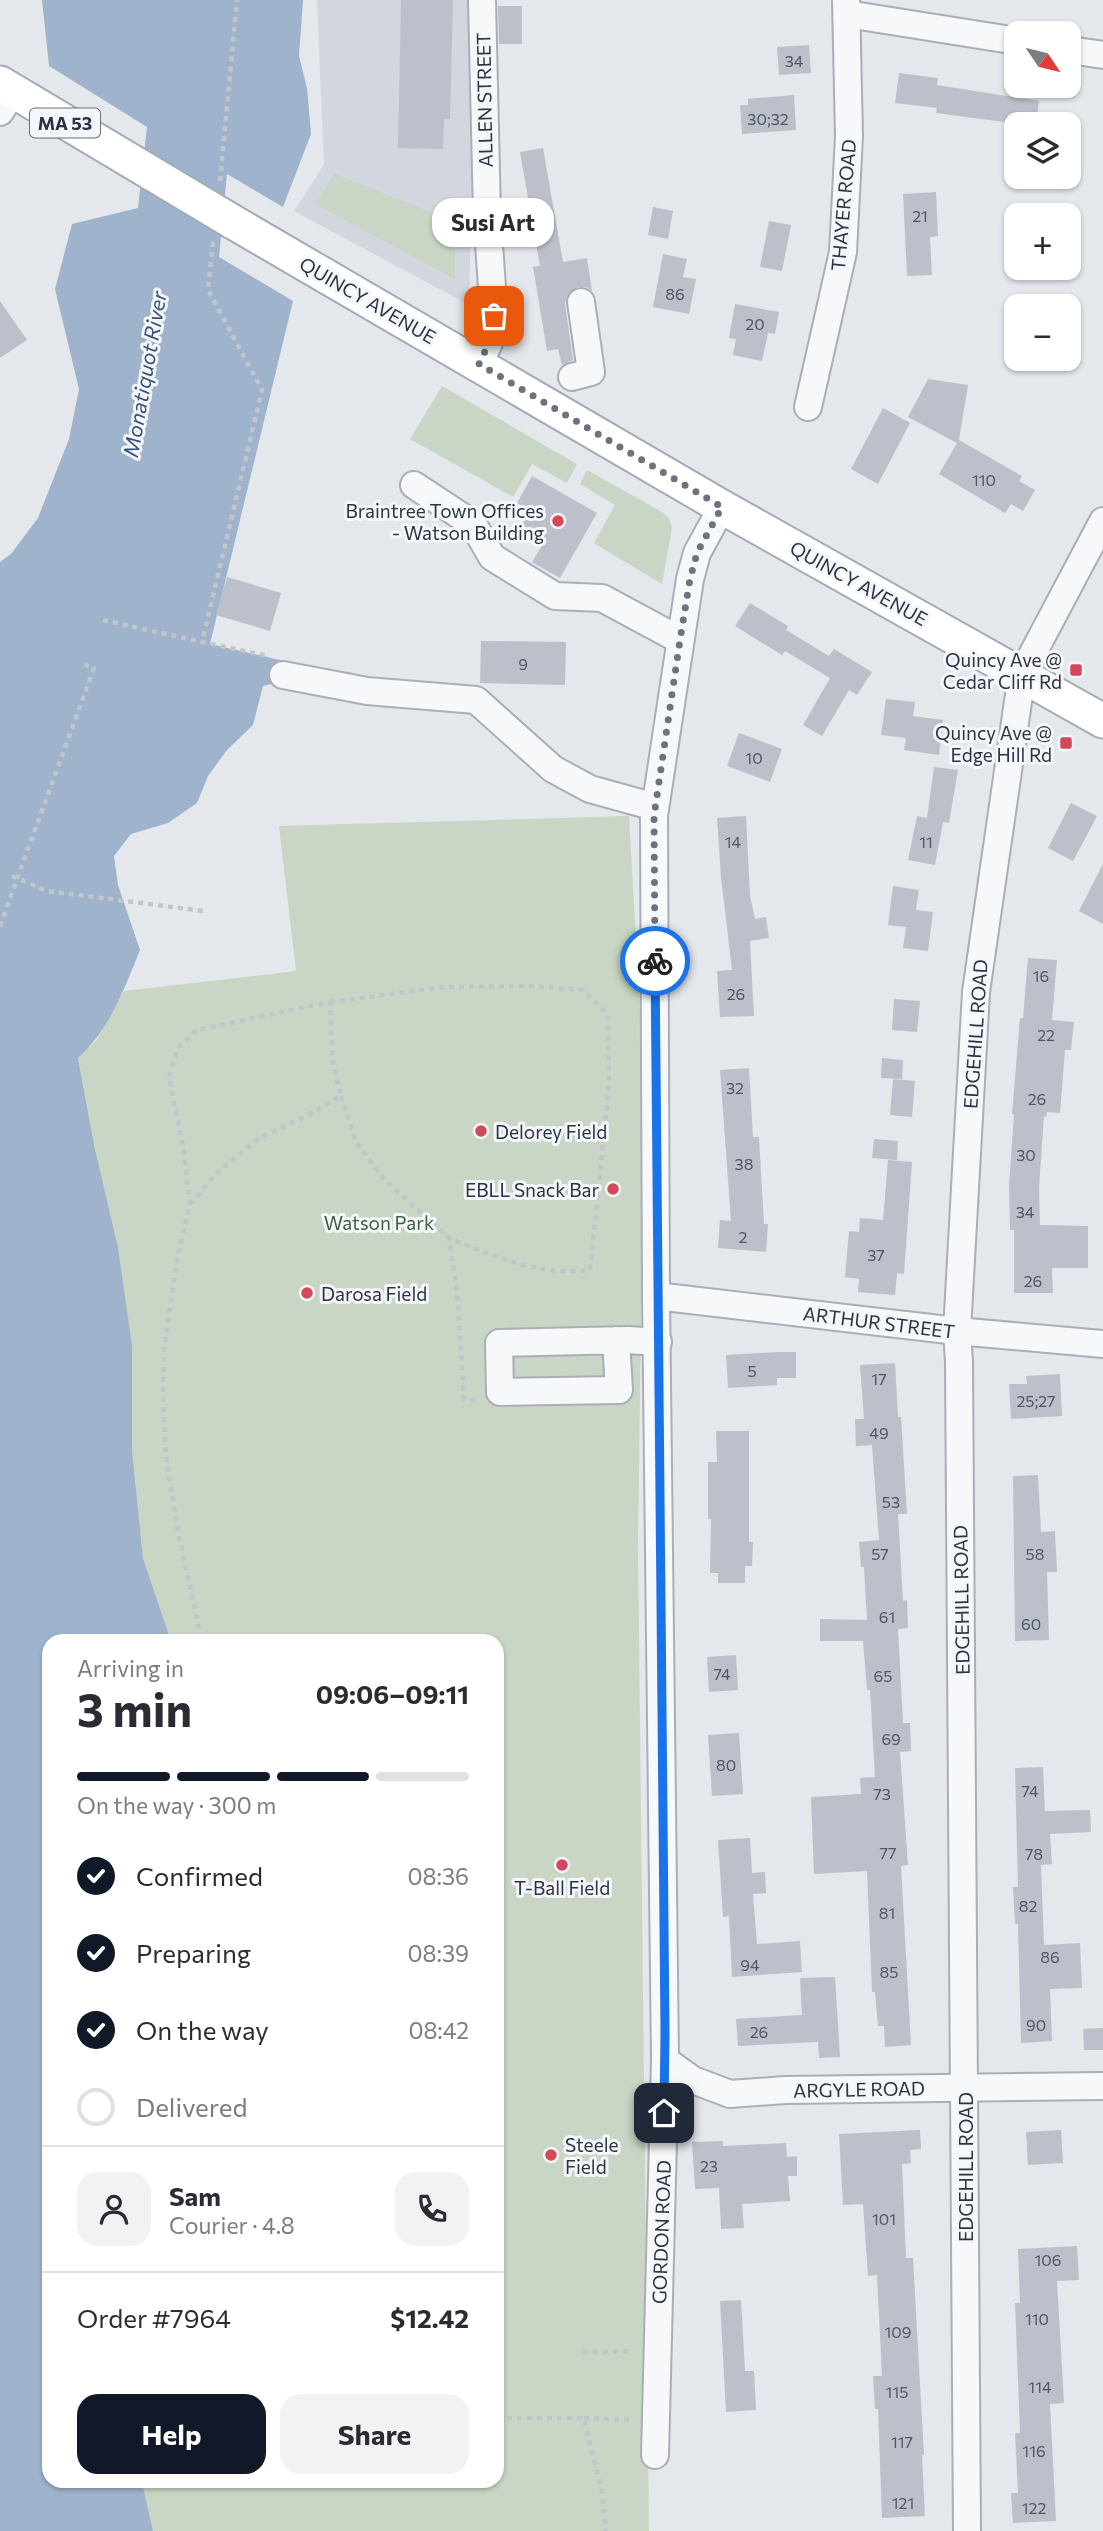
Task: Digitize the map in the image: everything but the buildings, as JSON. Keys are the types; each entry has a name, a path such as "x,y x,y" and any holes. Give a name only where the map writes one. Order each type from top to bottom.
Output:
{"main road":[{"name":"QUINCY AVENUE","path":"4,95 131,162 224,229 479,364 722,507 1103,720"}],"street":[{"name":"ALLEN STREET","path":"479,364 489,343 494,316 487,201 482,0"},
{"path":"847,7 1004,38"},
{"name":"THAYER ROAD","path":"808,407 843,252 849,135 847,7"},
{"path":"1082,52 1103,55"},
{"path":"572,377 590,372 581,302"},
{"path":"414,485 473,524 492,557 555,596 602,598 680,640"},
{"name":"GORDON ROAD","path":"654,2455 665,2060 656,1296 655,807 690,579 697,553 722,507"},
{"name":"EDGEHILL ROAD","path":"967,2531 965,1945 957,1331 976,992 1022,674 1103,521"},
{"path":"281,667 367,691 476,700 553,769 590,789 655,807"},
{"name":"ARTHUR STREET","path":"656,1296 957,1331 1103,1344"},
{"path":"616,1340 619,1390 500,1392 499,1343 616,1340 658,1342"},
{"name":"ARGYLE ROAD","path":"665,2060 693,2080 730,2094 785,2090 1103,2086"}],"path":[{"path":"220,182 237,0"},
{"path":"202,642 262,390 208,290 224,229"},
{"path":"103,620 202,642 281,667"},
{"path":"0,926 14,877 94,668 80,663"},
{"path":"14,877 47,891 203,911"},
{"path":"200,1634 167,1465 163,1397 164,1349 177,1259 190,1204 183,1147 169,1077 177,1049 197,1030 330,1002 444,987 533,986 583,990 608,1015 609,1087 590,1270 570,1272 512,1263 449,1238 383,1178 356,1142 341,1096 333,1063 330,1002"},
{"path":"190,1204 216,1174 259,1138 303,1118 341,1096"},
{"path":"449,1238 457,1290 464,1399 485,1400 500,1392"},
{"path":"583,2352 657,2351"},
{"path":"504,2418 655,2421"},
{"path":"584,2418 601,2493 606,2531"}],"shaded area":[{"path":"317,0 476,0 469,305 294,211 324,165"}],"green space":[{"path":"335,174 455,222 455,279 315,204"},
{"path":"442,386 577,464 567,483 532,464 513,497 410,439"},
{"path":"587,470 669,518 672,528 662,584 594,543 615,505 580,484"},
{"name":"Watson Park","path":"629,816 640,1011 642,1243 638,1547 649,2531 153,2531 143,2488 504,2488 504,1634 169,1634 143,1558 132,1450 132,1345 78,1057 96,1041 124,991 296,971 279,826"}],"water":[{"name":"Monatiquot River","path":"42,0 303,0 299,56 307,88 311,134 283,207 227,174 219,257 293,301 210,644 284,661 283,681 263,686 253,725 227,750 208,776 197,803 168,823 131,834 114,856 118,885 140,950 122,994 107,1021 78,1058 95,1149 118,1248 132,1345 132,1450 143,1558 169,1634 42,1634 42,2488 143,2488 153,2531 0,2531 0,562 11,554 38,518 69,439 79,389 55,289 72,224 138,208 147,127 49,66"}],"way so far":[{"path":"494,316 489,343 479,364 722,507 697,553 690,579 654,816 655,961"}],"place":[{"name":"Susi Art","path":"494,316"},
{"name":"Braintree Town Offices - Watson Building","path":"558,521"},
{"name":"Quincy Ave @ Cedar Cliff Rd","path":"1076,670"},
{"name":"Quincy Ave @ Edge Hill Rd","path":"1066,743"},
{"name":"Delorey Field","path":"481,1131"},
{"name":"EBLL Snack Bar","path":"613,1189"},
{"name":"Darosa Field","path":"307,1293"},
{"name":"T-Ball Field","path":"562,1865"},
{"name":"Steele Field","path":"551,2155"}],"route":[{"path":"655,961 664,2113"}]}
